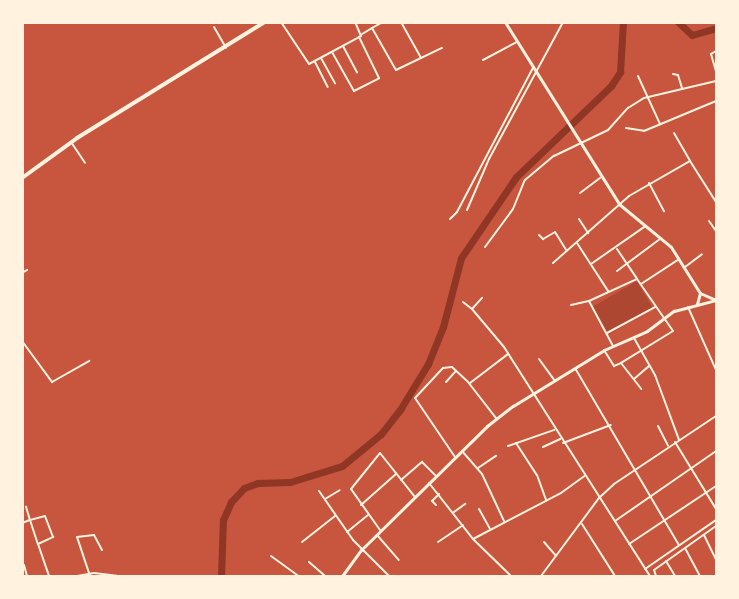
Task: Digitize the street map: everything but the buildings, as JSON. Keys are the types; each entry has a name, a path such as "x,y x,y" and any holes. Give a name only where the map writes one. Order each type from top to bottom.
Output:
{"main road":[{"path":"22,178 71,142 265,22"}],"street":[{"path":"282,22 305,62 315,62 383,22"},
{"path":"355,22 362,34"},
{"path":"401,22 421,58"},
{"path":"505,22 578,143 619,204 661,239 679,259 700,293 716,300"},
{"path":"450,219 458,212 563,22"},
{"path":"214,27 225,48"},
{"path":"372,28 395,69 442,48"},
{"path":"333,52 354,91 379,78 359,37"},
{"path":"483,60 518,42"},
{"path":"343,46 357,72"},
{"path":"717,51 711,54 717,71"},
{"path":"321,58 335,83"},
{"path":"315,62 328,87"},
{"path":"467,210 489,159 535,71"},
{"path":"673,74 678,75 682,88"},
{"path":"638,76 660,124"},
{"path":"484,247 513,209 528,176 578,143 603,134 628,108 648,96 717,81"},
{"path":"626,128 642,131 717,101"},
{"path":"674,133 717,202"},
{"path":"71,142 85,163"},
{"path":"553,263 619,204 650,183 690,161"},
{"path":"580,193 600,178"},
{"path":"650,183 664,211"},
{"path":"579,219 588,233"},
{"path":"709,221 717,231"},
{"path":"591,264 617,249 644,227"},
{"path":"539,235 543,239 555,232 567,251"},
{"path":"617,271 661,239"},
{"path":"578,243 608,291"},
{"path":"604,350 614,366 672,332 617,249"},
{"path":"683,267 702,254"},
{"path":"640,285 679,259"},
{"path":"22,273 27,270"},
{"path":"571,305 589,301 637,279"},
{"path":"697,304 700,293"},
{"path":"472,309 482,298"},
{"path":"342,576 361,550 496,419 604,350 634,339 687,306 716,300"},
{"path":"589,301 613,346"},
{"path":"463,302 486,321 650,576"},
{"path":"687,306 717,370"},
{"path":"606,333 654,307"},
{"path":"634,339 649,366 677,441 717,509"},
{"path":"22,341 51,382 88,361"},
{"path":"470,384 508,354"},
{"path":"539,359 555,381"},
{"path":"621,363 641,389"},
{"path":"456,457 415,398 443,368 449,366 470,384 496,419"},
{"path":"634,379 649,366"},
{"path":"575,368 598,410 612,425 632,470 679,545"},
{"path":"446,382 456,372"},
{"path":"541,576 582,524 599,498 632,470 717,416"},
{"path":"563,443 612,425"},
{"path":"658,426 668,446"},
{"path":"508,446 554,430"},
{"path":"543,447 560,439"},
{"path":"516,443 537,475 546,500"},
{"path":"462,451 478,468 504,521"},
{"path":"615,521 648,496 717,451"},
{"path":"381,531 361,505 351,487 380,453 415,497"},
{"path":"478,468 496,456"},
{"path":"401,480 422,462 436,476"},
{"path":"361,505 396,474"},
{"path":"473,539 546,500 584,476"},
{"path":"429,483 473,539 511,576"},
{"path":"628,545 717,486"},
{"path":"325,500 340,490"},
{"path":"319,491 361,550 389,576"},
{"path":"436,505 432,501 439,494"},
{"path":"454,512 465,504"},
{"path":"26,507 49,576"},
{"path":"479,509 490,529"},
{"path":"347,532 368,514"},
{"path":"22,523 45,516 53,537 38,544"},
{"path":"302,542 335,516"},
{"path":"645,569 717,520"},
{"path":"582,524 615,576"},
{"path":"438,542 463,525"},
{"path":"656,576 654,570 717,526"},
{"path":"89,575 77,537 94,535 102,550"},
{"path":"376,535 399,560"},
{"path":"704,535 717,560"},
{"path":"544,542 556,556"},
{"path":"685,548 700,576"},
{"path":"271,556 299,576"},
{"path":"666,561 675,576"},
{"path":"309,562 325,576"},
{"path":"24,565 27,576"},
{"path":"379,576 384,571"},
{"path":"77,576 117,576"}],"shaded area":[{"path":"637,281 653,309 609,334 593,306"}],"waterway":[{"path":"221,576 223,520 231,502 244,488 258,483 290,482 342,466 381,434 401,408 428,364 443,327 461,258 516,177 611,86 620,72 623,22"},
{"path":"678,22 692,35 716,28"}]}
